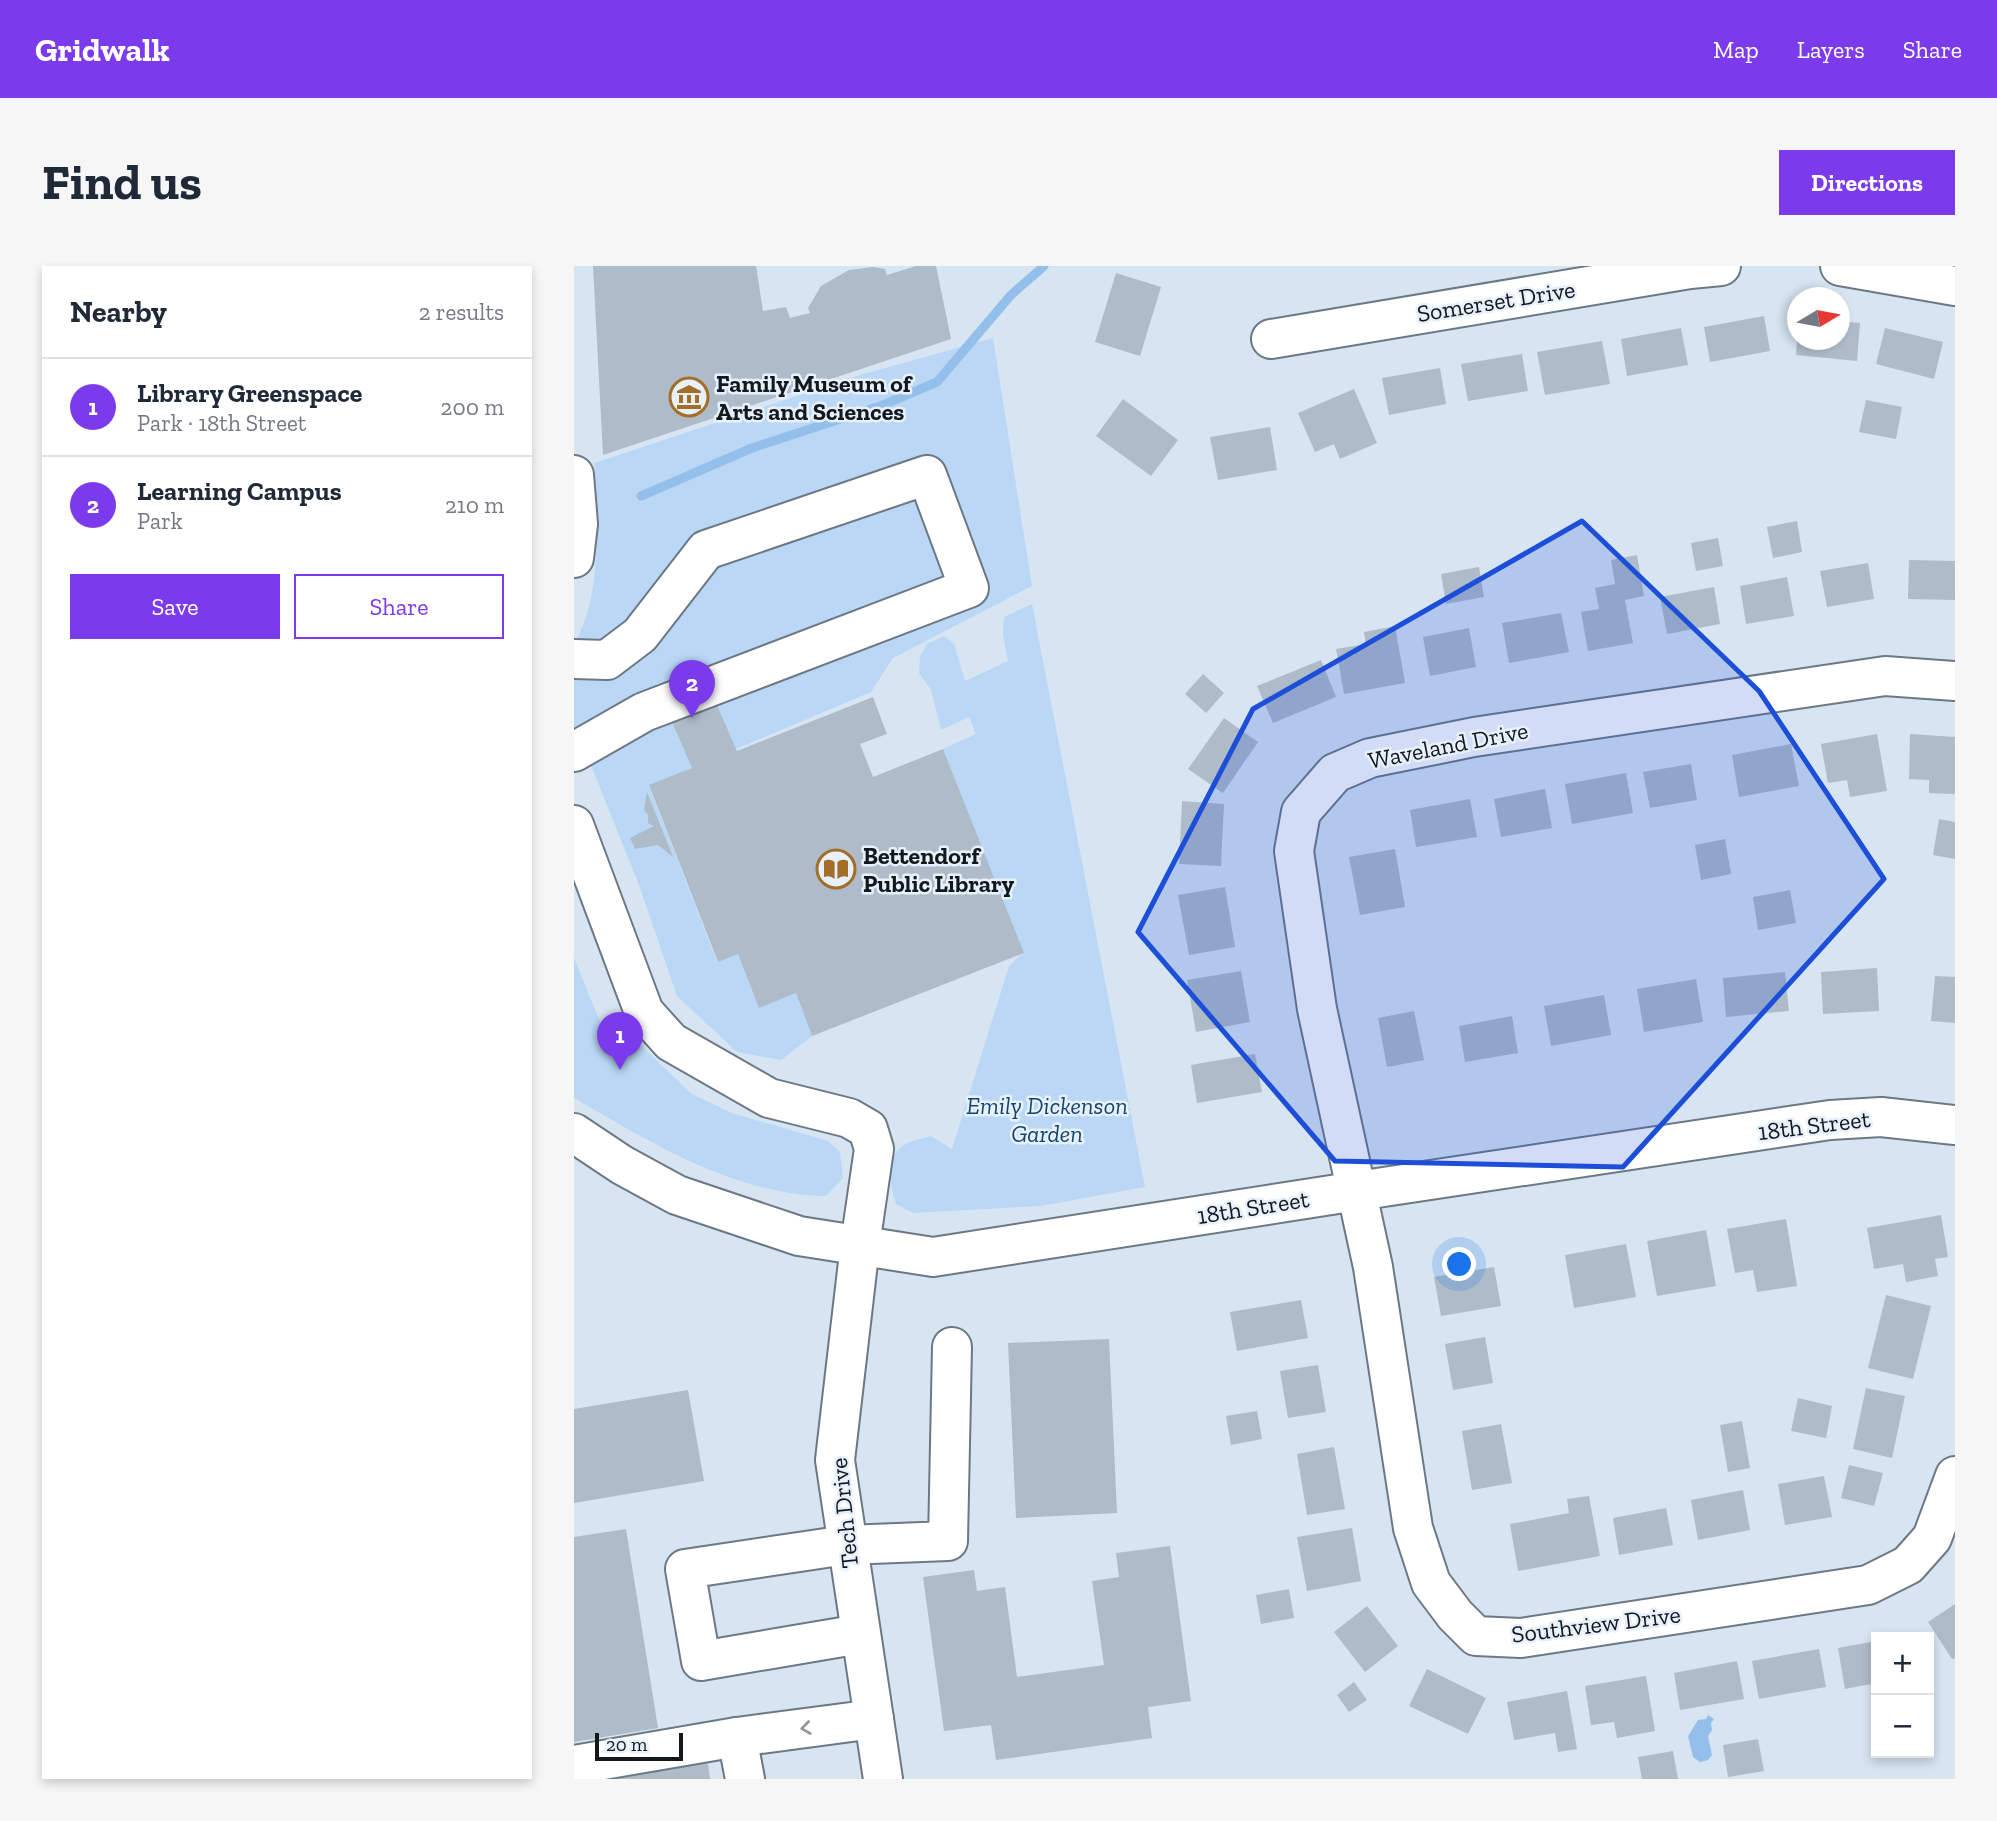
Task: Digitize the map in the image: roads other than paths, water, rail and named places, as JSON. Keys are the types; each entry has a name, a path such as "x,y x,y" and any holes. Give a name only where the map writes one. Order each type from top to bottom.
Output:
{"street":[{"name":"Somerset Drive","path":"1271,338 1721,266"},
{"path":"1840,266 1935,278"},
{"path":"574,475 578,524 574,558"},
{"path":"574,659 607,660 640,635 706,550 927,475 969,587 643,712 574,752"},
{"name":"Waveland Drive","path":"1357,1191 1317,1009 1294,851 1301,812 1335,773 1370,758 1474,737 1885,676 1955,681"},
{"name":"Tech Drive","path":"574,825 644,1012 671,1042 769,1098 849,1118 868,1129 874,1149 835,1460 883,1779"},
{"name":"18th Street","path":"574,1133 622,1165 677,1195 799,1236 933,1258 1830,1120 1881,1117 1955,1125"},
{"name":"Southview Drive","path":"1357,1191 1373,1268 1413,1528 1431,1583 1455,1615 1476,1636 1521,1638 1868,1585 1908,1565 1932,1538 1955,1476"},
{"path":"860,1634 701,1661 685,1569 846,1545 948,1541 952,1347"},
{"path":"574,1765 737,1737 873,1719"},
{"path":"737,1737 745,1779"}],"waterway":[{"path":"641,496 752,448 883,405 937,382 1011,295 1044,266"}],"place":[{"name":"Family Museum of Arts and Sciences","path":"689,397"},
{"name":"Learning Campus","path":"692,718"},
{"name":"Bettendorf Public Library","path":"836,869"},
{"name":"Library Greenspace","path":"620,1070"}],"park label":[{"name":"Emily Dickenson Garden","path":"1047,1119"}]}
